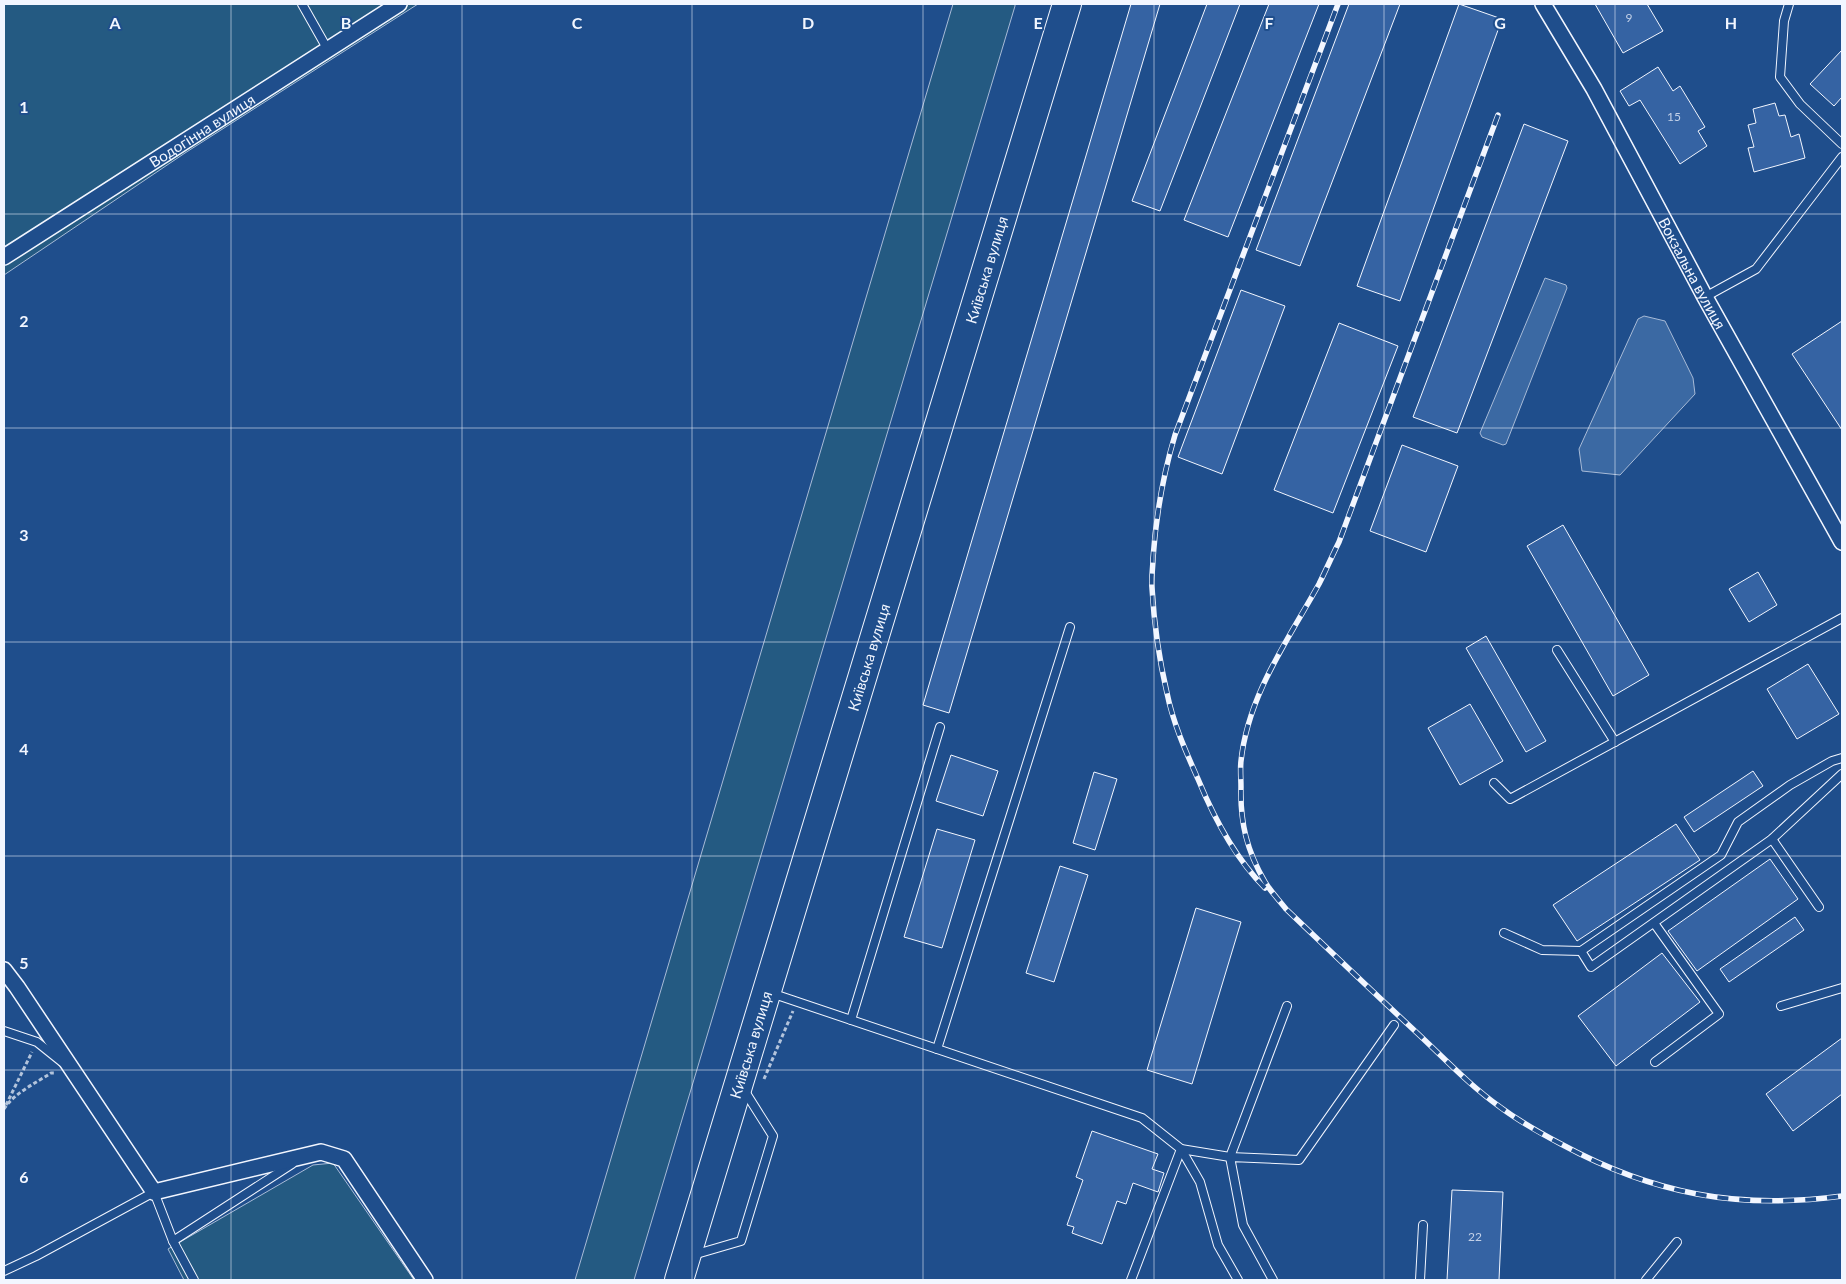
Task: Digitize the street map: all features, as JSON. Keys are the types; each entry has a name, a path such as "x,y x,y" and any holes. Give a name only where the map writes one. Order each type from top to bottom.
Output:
{"highway":[{"name":"Київська вулиця","path":"683,1268 752,1081 767,991 1067,4"}],"street":[{"name":"Водогінна вулиця","path":"4,257 399,4"},
{"name":"Вокзальна вулиця","path":"1543,4 1594,89 1705,297 1842,542"},
{"path":"4,970 154,1192 321,1152 344,1159 425,1280"}],"lane":[{"path":"302,4 328,50"},
{"path":"1789,4 1784,21 1780,77 1800,104 1842,144"},
{"path":"1705,297 1756,269 1842,157"},
{"path":"1494,783 1510,799 1842,618"},
{"path":"938,1049 1070,627"},
{"path":"1557,650 1615,742"},
{"path":"851,1020 940,727"},
{"path":"1504,933 1542,950 1581,951 1721,855 1738,822 1790,785 1832,761 1842,758"},
{"path":"1581,951 1591,967 1772,839 1842,774"},
{"path":"1772,839 1819,907"},
{"path":"1654,923 1719,1014 1655,1062"},
{"path":"1781,1006 1842,988"},
{"path":"767,991 1142,1118 1181,1149 1200,1182 1218,1245 1238,1280"},
{"path":"1272,1280 1243,1225 1230,1158 1287,1006"},
{"path":"1181,1149 1230,1158 1299,1160 1394,1025"},
{"path":"4,1031 37,1042 71,1070"},
{"path":"683,1268 741,1240 773,1136 752,1081"},
{"path":"1130,1280 1181,1149"},
{"path":"173,1241 302,1157"},
{"path":"4,1271 36,1256 154,1192 173,1241 194,1280"},
{"path":"1420,1280 1423,1225"},
{"path":"1646,1280 1677,1242"}],"path":[{"path":"752,1081 797,1002"},
{"path":"4,1109 37,1042"},
{"path":"6,1105 51,1073 71,1070"}],"shaded area":[{"path":"4,4 418,4 185,153 4,275"},
{"path":"953,4 1015,4 1015,6 634,1280 575,1280"},
{"path":"1545,278 1566,285 1567,288 1506,444 1503,445 1482,437 1480,433"},
{"path":"1644,316 1665,321 1693,378 1695,394 1620,475 1582,471 1579,449 1638,319"},
{"path":"333,1163 414,1280 184,1280 168,1249 313,1165"}],"building":[{"path":"1131,4 1160,4 949,713 923,705"},
{"path":"1207,4 1240,4 1160,211 1132,201"},
{"path":"1269,4 1319,4 1228,237 1184,220"},
{"path":"1349,4 1400,4 1300,266 1256,250"},
{"path":"1459,4 1502,19 1400,301 1357,286"},
{"path":"1595,4 1647,4 1663,31 1623,53"},
{"path":"1842,50 1842,97 1834,106 1810,84"},
{"path":"1658,67 1673,91 1680,86 1705,127 1698,131 1707,146 1680,164 1640,100 1629,106 1620,91"},
{"path":"1775,103 1779,116 1785,115 1791,137 1799,134 1805,158 1754,172 1748,148 1754,147 1748,125 1756,123 1753,109"},
{"path":"1524,124 1568,141 1457,433 1413,417"},
{"path":"1241,290 1285,306 1222,474 1178,457"},
{"path":"1842,321 1842,430 1792,354"},
{"path":"1339,323 1398,346 1333,513 1274,490"},
{"path":"1402,445 1458,466 1426,552 1370,531"},
{"path":"1563,525 1649,675 1613,696 1527,546"},
{"path":"1758,572 1777,605 1749,622 1729,589"},
{"path":"1486,636 1546,741 1526,752 1466,648"},
{"path":"1808,664 1839,714 1797,739 1767,689"},
{"path":"1470,704 1503,761 1460,785 1428,728"},
{"path":"951,755 998,771 983,816 936,801"},
{"path":"1753,771 1763,786 1694,832 1684,817"},
{"path":"1094,772 1117,779 1095,850 1073,843"},
{"path":"1676,824 1700,860 1577,941 1553,905"},
{"path":"937,829 975,840 942,948 904,937"},
{"path":"1770,859 1798,899 1697,971 1668,931"},
{"path":"1060,866 1088,875 1054,982 1026,973"},
{"path":"1196,908 1241,922 1192,1084 1147,1070"},
{"path":"1795,917 1804,930 1729,982 1720,969"},
{"path":"1662,953 1700,1002 1616,1066 1578,1016"},
{"path":"1842,1038 1842,1094 1793,1131 1766,1094"},
{"path":"1092,1131 1158,1154 1152,1169 1164,1173 1158,1192 1133,1183 1126,1204 1117,1201 1102,1244 1072,1233 1074,1227 1067,1225 1083,1180 1076,1177"},
{"path":"1452,1190 1503,1192 1499,1280 1447,1280"}],"railway":[{"path":"1265,888 1244,864 1218,823 1176,726 1167,693 1157,641 1152,584 1153,558 1161,496 1175,435 1338,4"},
{"path":"1498,115 1339,542 1319,584 1271,669 1252,713 1241,761 1243,825 1249,848 1265,882 1286,909 1467,1080 1500,1107 1530,1127 1595,1161 1629,1175 1697,1194 1767,1201 1842,1196"}]}
